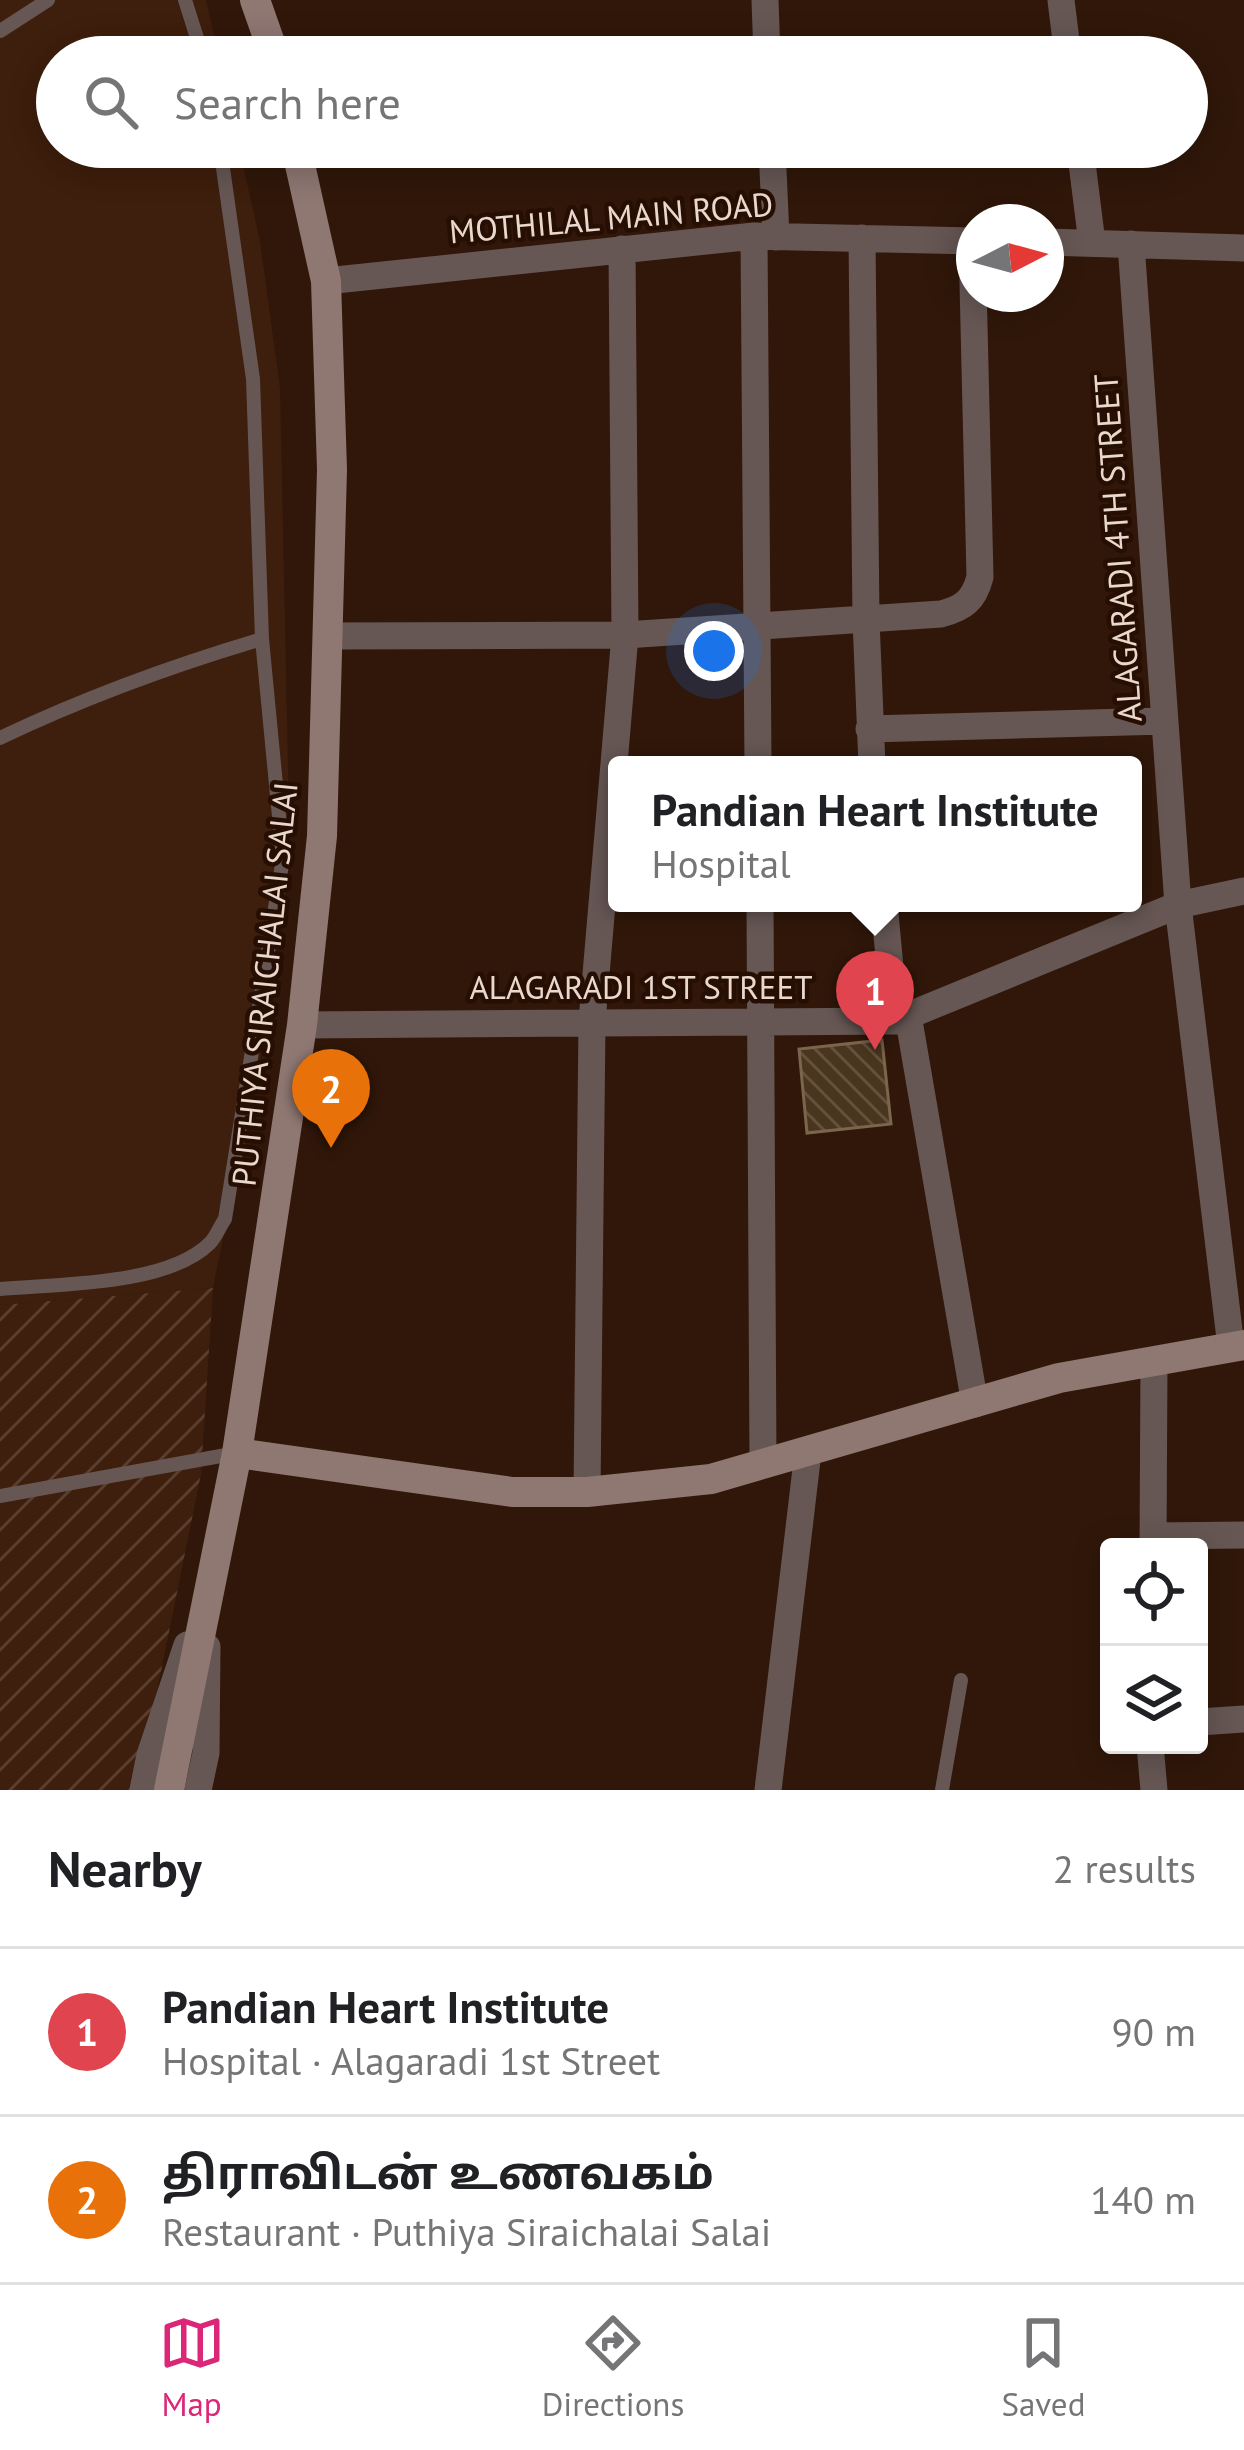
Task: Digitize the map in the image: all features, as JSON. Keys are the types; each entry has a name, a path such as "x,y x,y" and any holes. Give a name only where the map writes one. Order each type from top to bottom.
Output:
{"main road":[{"path":"255,0 268,36"},
{"name":"PUTHIYA SIRAICHALAI SALAI","path":"169,1790 237,1453 302,1025 322,836 332,470 326,280 301,168"},
{"path":"237,1453 512,1492 587,1492 711,1479 1059,1378 1238,1346"}],"street":[{"path":"765,0 766,36"},
{"path":"1061,0 1066,36"},
{"path":"758,756 765,237 770,168"},
{"path":"1083,168 1092,243"},
{"name":"MOTHILAL MAIN ROAD","path":"326,280 765,237 956,241"},
{"path":"862,238 871,756"},
{"path":"1064,242 1244,248"},
{"name":"ALAGARADI 4TH STREET","path":"1131,244 1178,905 1238,1346"},
{"path":"615,756 626,635 622,249"},
{"path":"328,636 626,635 941,614 962,608 976,593 980,577 974,312"},
{"path":"869,729 1165,721"},
{"path":"587,1492 592,1021 608,839"},
{"name":"ALAGARADI 1ST STREET","path":"302,1025 902,1018 1178,905 1244,891"},
{"path":"760,912 763,1465"},
{"path":"885,912 975,1404"},
{"path":"1154,1362 1154,1538"},
{"path":"768,1790 808,1452"},
{"path":"1205,1538 1244,1535"},
{"path":"143,1790 150,1755 207,1587"},
{"path":"199,1790 206,1753 207,1587"},
{"path":"1208,1721 1244,1719"},
{"path":"1151,1754 1154,1790"}],"lane":[{"path":"0,31 48,0"},
{"path":"185,0 196,36"},
{"path":"0,1289 166,1268 209,1244 225,1219 283,858 262,639 253,379 223,168"},
{"path":"0,738 134,679 262,639"},
{"path":"0,1496 237,1453"},
{"path":"942,1790 961,1679"}],"shaded area":[{"path":"0,0 206,0 214,36 36,36 36,168 244,168 260,241 280,388 290,857 263,1043 213,1288 0,1305"},
{"path":"213,1288 201,1474 137,1790 0,1790 0,1305"}],"building":[{"path":"882,1040 891,1124 807,1133 799,1049"}],"place":[{"name":"Pandian Heart Institute","path":"875,1050"},
{"name":"திராவிடன் உணவகம்","path":"331,1148"}]}
